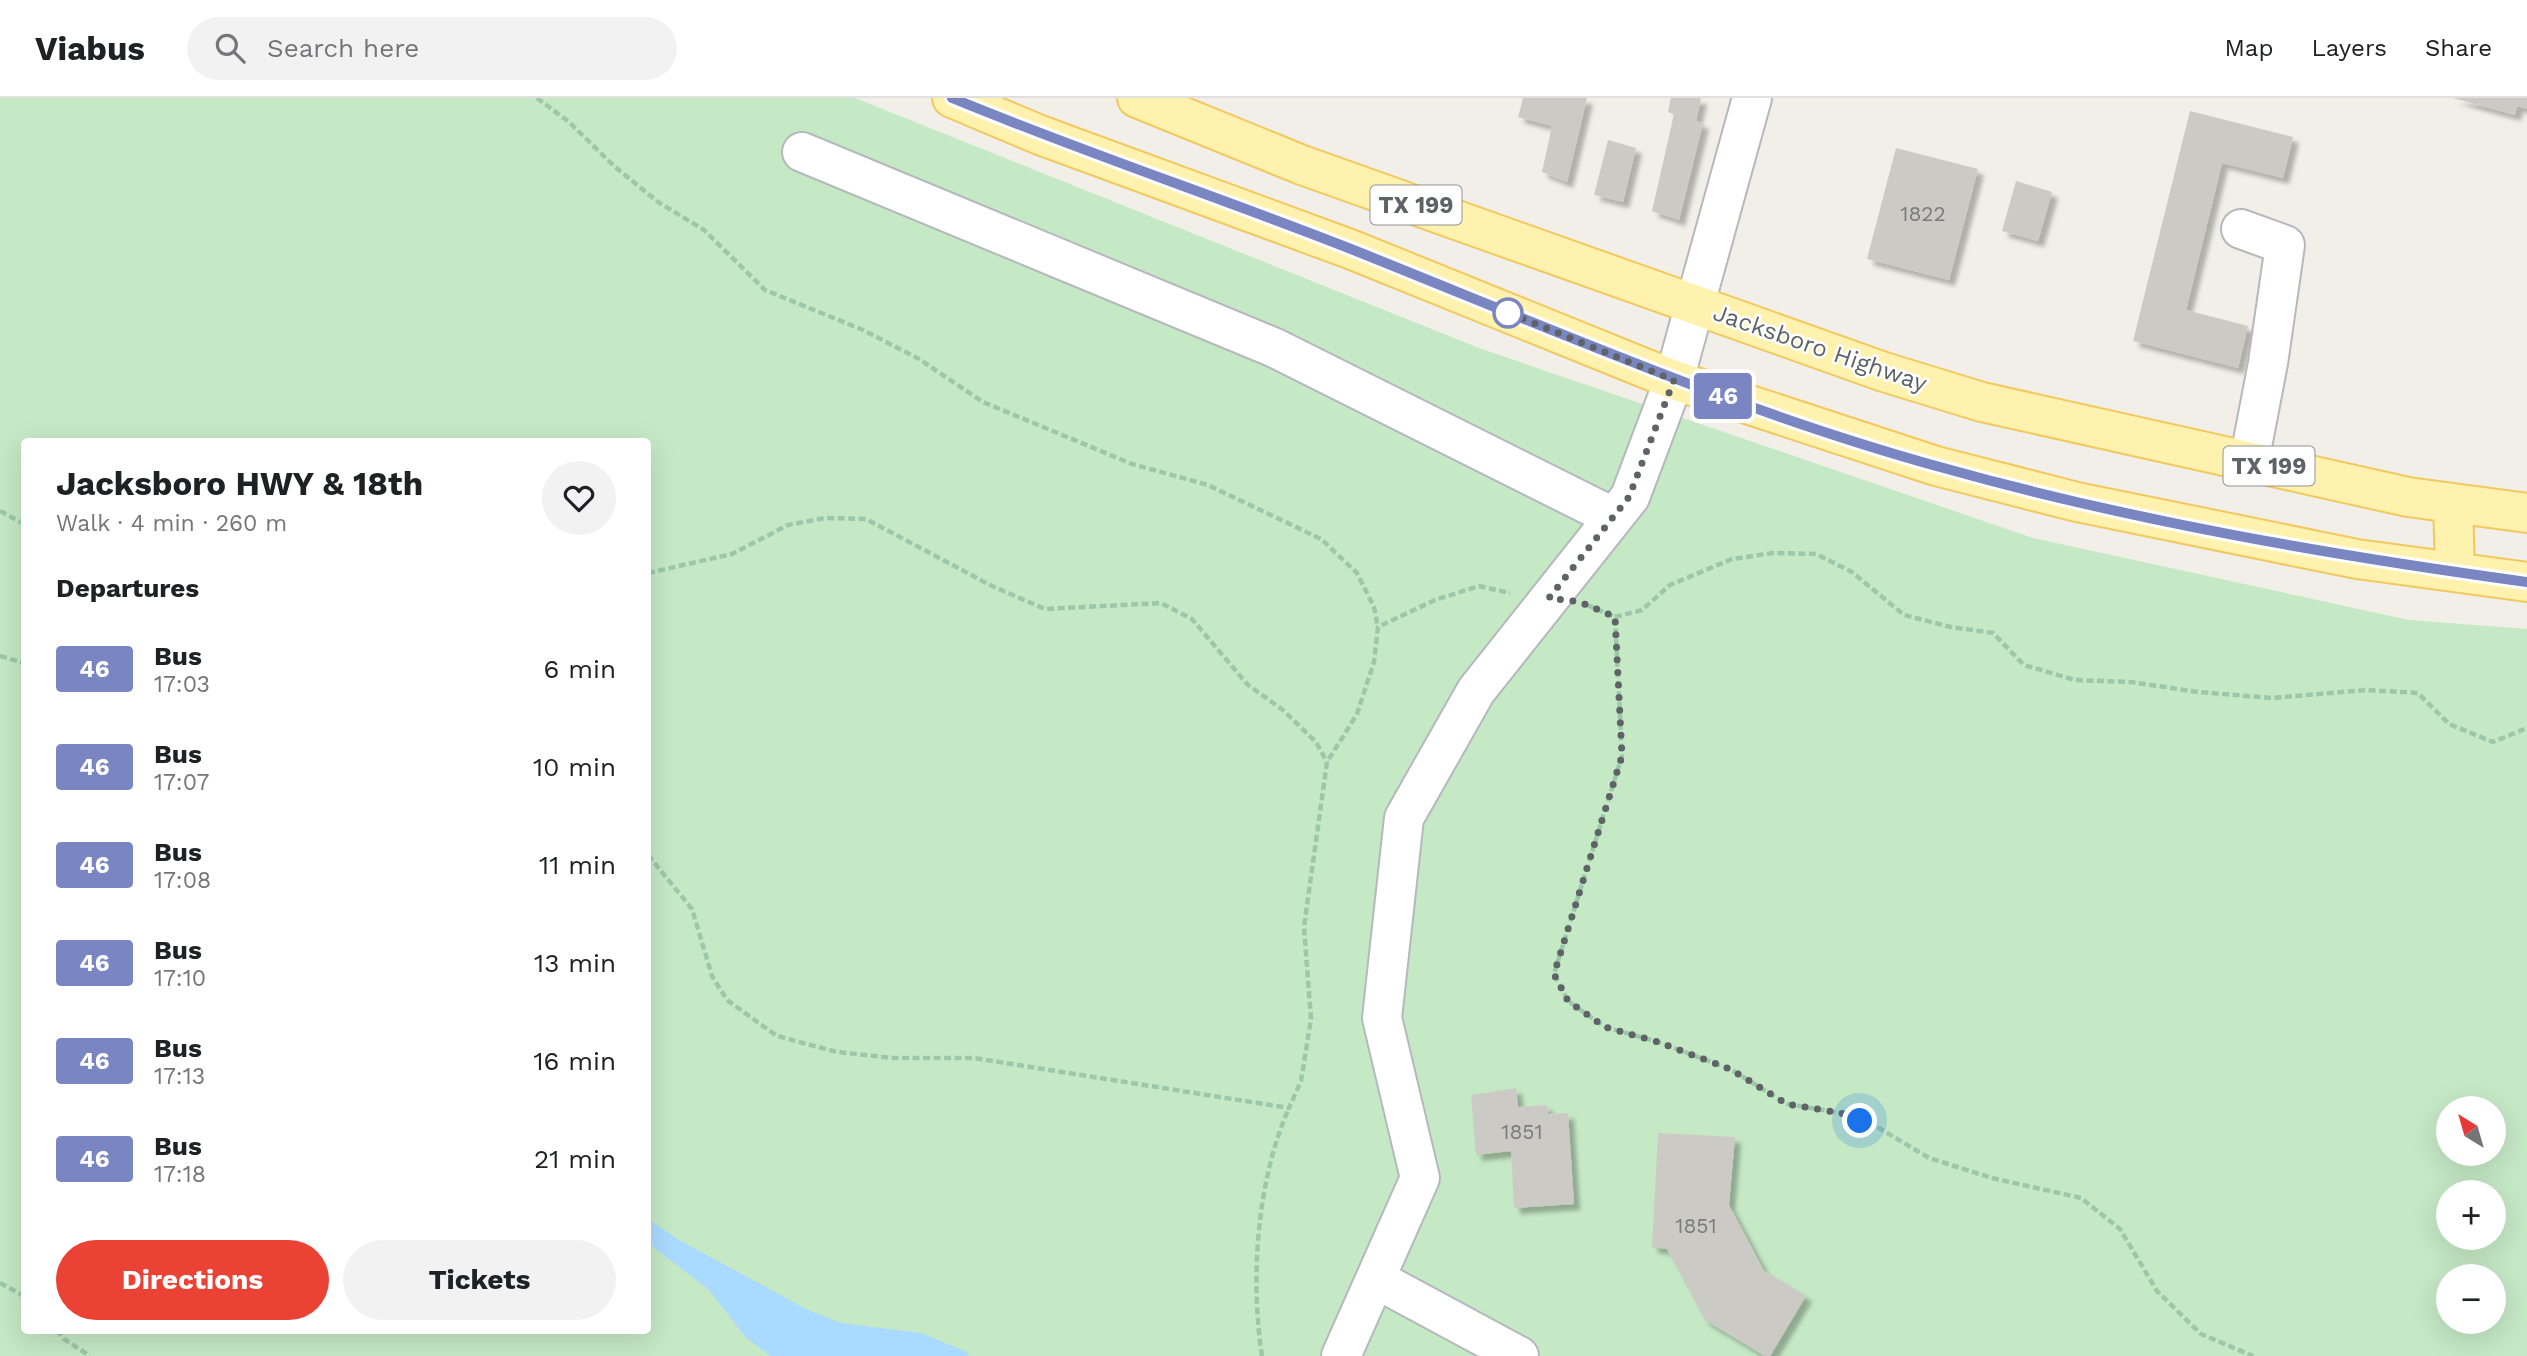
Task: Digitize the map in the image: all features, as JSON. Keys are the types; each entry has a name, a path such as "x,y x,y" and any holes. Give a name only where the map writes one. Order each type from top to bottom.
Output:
{"main road":[{"name":"TX 199","path":"951,98 1040,135 1350,249 1674,380 1936,466 2077,502 2357,559 2527,582"},
{"name":"Jacksboro Highway","path":"1137,98 1302,165 1884,372 1982,402 2408,497 2527,513"},
{"path":"2453,503 2455,572"}],"street":[{"path":"1341,1356 1420,1178 1382,1018 1404,818 1476,691 1629,497 1674,380 1697,305 1752,98"},
{"path":"802,152 1275,348 1613,517"},
{"path":"2241,229 2285,245 2268,363 2249,462"},
{"path":"1376,1279 1520,1356"}],"path":[{"path":"537,98 569,122 614,166 658,202 704,230 765,290 874,336 919,359 983,402 1132,464 1208,485 1321,539 1357,572 1374,607 1378,627 1374,662 1357,714 1327,762 1304,927 1311,1019 1301,1081 1273,1142 1265,1186 1257,1273 1262,1356"},
{"path":"0,511 21,522"},
{"path":"651,572 732,554 788,525 825,518 866,519 992,586 1045,609 1161,603 1192,619 1248,685 1283,710 1316,742 1327,762"},
{"path":"1378,627 1434,600 1479,586 1580,602 1615,617 1642,611 1670,585 1732,559 1773,553 1816,554 1852,572 1904,615 1951,627 1993,633 2024,665 2075,680 2131,682 2198,692 2272,698 2366,691 2418,693 2449,724 2493,742 2527,728"},
{"path":"1615,617 1622,756 1554,974 1568,1001 1605,1027 1658,1042 1730,1069 1787,1104 1841,1113 1878,1128 1929,1158 1992,1178 2081,1198 2120,1229 2157,1291 2201,1334 2253,1356"},
{"path":"0,656 21,662"},
{"path":"651,859 692,909 712,976 727,1000 777,1036 837,1052 893,1058 974,1058 1289,1108"},
{"path":"0,1283 21,1294"},
{"path":"60,1334 90,1356"}],"green space":[{"path":"0,98 855,98 1479,348 2033,538 2409,620 2527,629 2527,1356 0,1356"}],"water":[{"path":"651,1221 679,1240 808,1310 841,1323 921,1333 967,1352 969,1356 771,1356 746,1338 709,1290 651,1245"}],"building":[{"path":"1523,98 1587,98 1567,182 1542,172 1552,126 1518,117"},
{"path":"1671,98 1701,98 1696,121 1703,123 1679,220 1652,211 1674,114 1668,112"},
{"path":"2453,98 2527,98 2527,109 2517,106 2515,115"},
{"path":"2190,111 2293,137 2283,178 2222,163 2186,310 2248,326 2238,368 2133,341"},
{"path":"1608,140 1636,148 1623,202 1594,195"},
{"path":"1896,148 1978,169 1949,280 1867,259"},
{"path":"2016,181 2052,192 2038,241 2002,231"},
{"path":"1516,1088 1518,1107 1547,1105 1548,1114 1568,1113 1574,1204 1514,1208 1511,1151 1476,1155 1471,1095"},
{"path":"1658,1133 1735,1137 1729,1205 1764,1271 1806,1296 1770,1356 1765,1356 1705,1320 1667,1249 1652,1247"}],"bus line":[{"name":"46","path":"952,98 1040,135 1350,249 1674,380 1936,466 2077,502 2357,559 2527,582"}],"route":[{"path":"1508,313 1504,311 1674,380 1629,497 1549,598 1580,602 1615,617 1622,756 1604,821 1554,974 1568,1001 1605,1027 1658,1042 1730,1069 1787,1104 1841,1113 1860,1121"}]}
